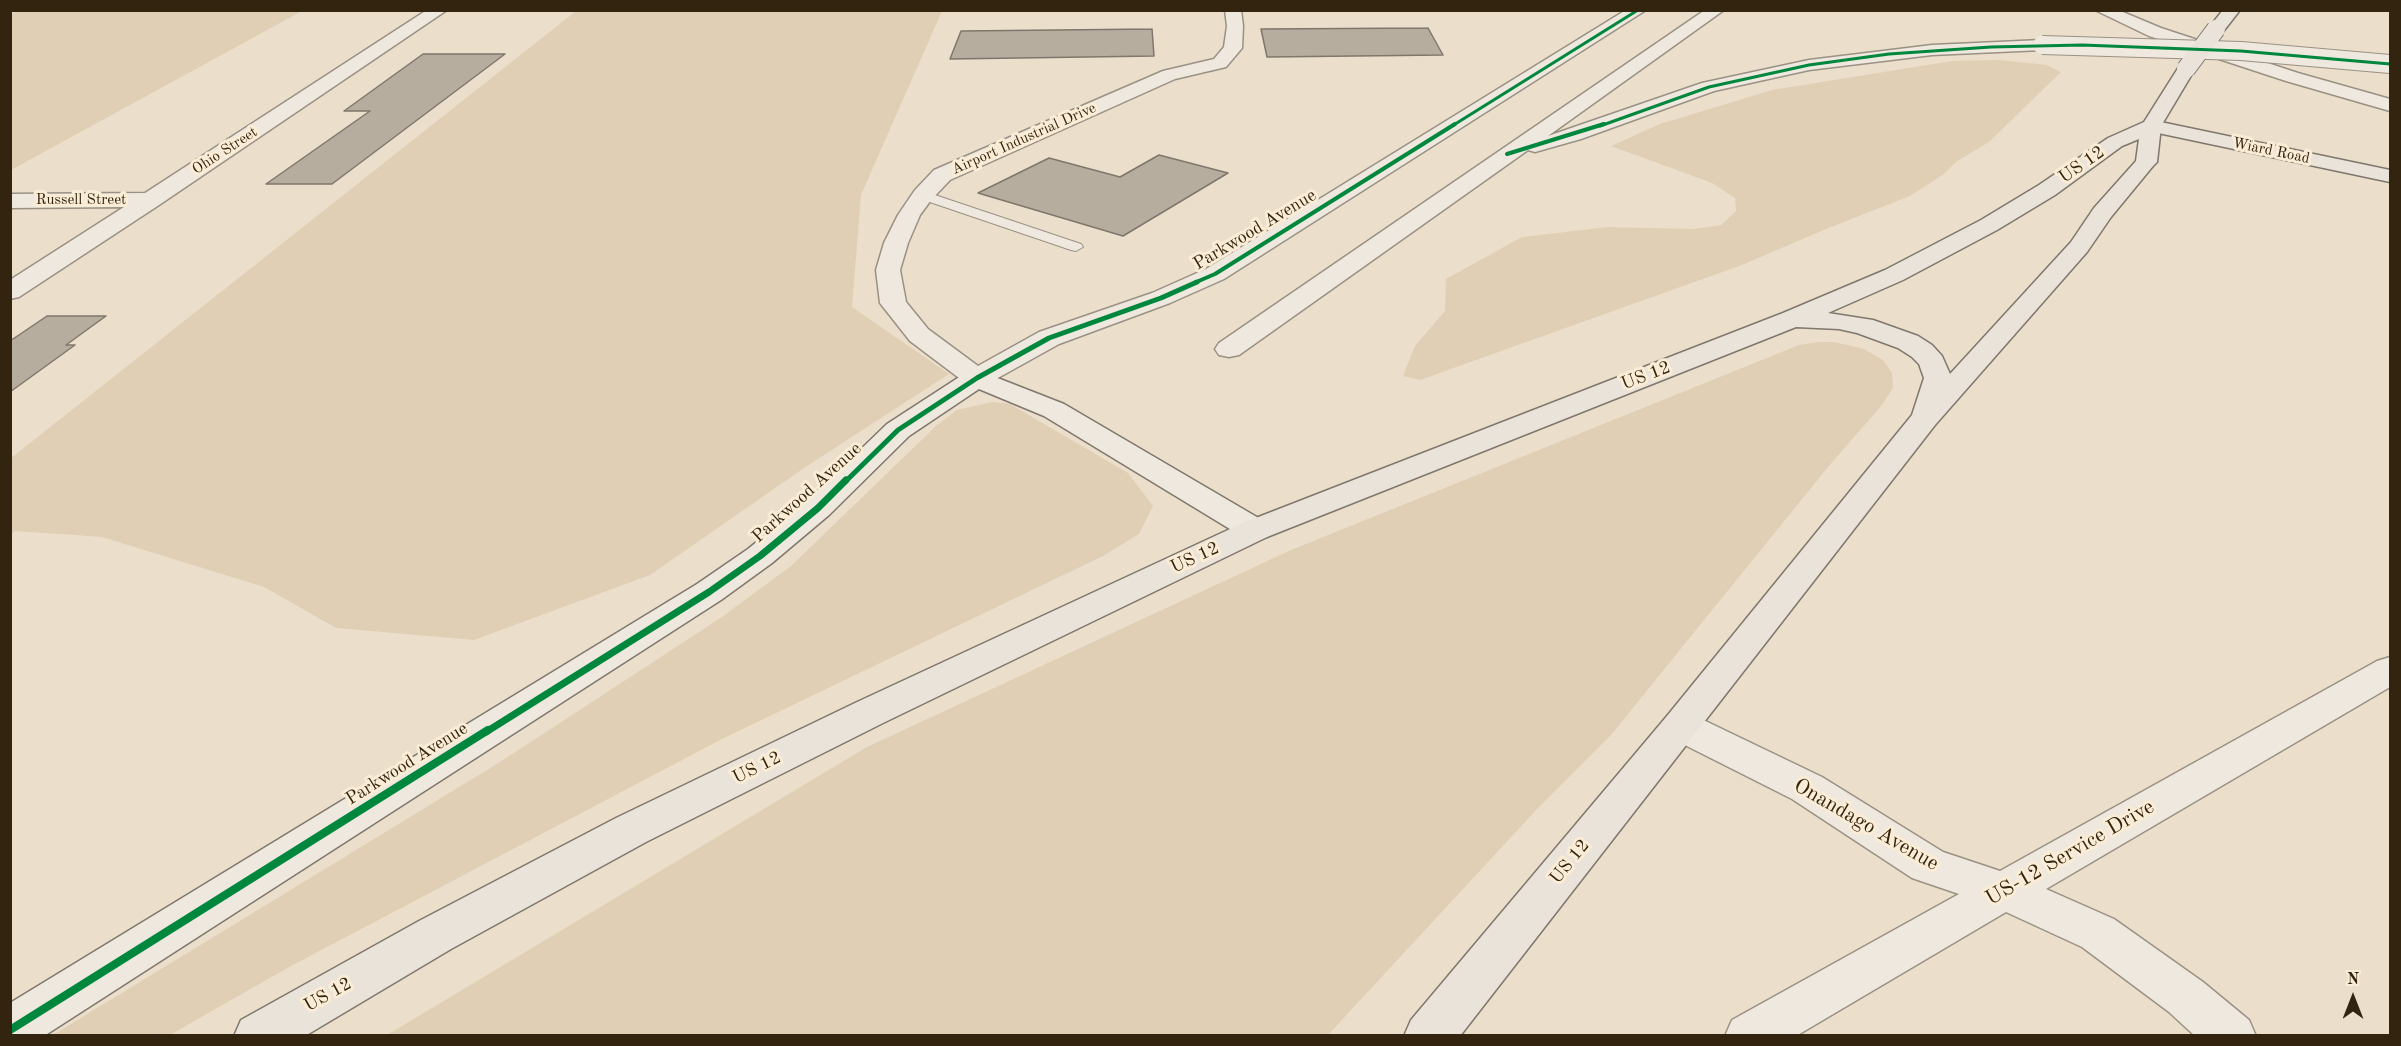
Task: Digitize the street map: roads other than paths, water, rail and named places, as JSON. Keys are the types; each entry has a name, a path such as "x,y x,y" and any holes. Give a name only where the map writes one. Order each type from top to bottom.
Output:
{"main road":[{"name":"US 12","path":"1429,1035 1681,726 1924,419 2079,247 2102,213 2146,162 2151,126 2186,69 2232,10"},
{"name":"US 12","path":"259,1035 435,934 631,830 869,713 1255,530 1792,320 1945,250 2047,190 2115,142 2151,126"},
{"name":"Wiard Road","path":"2151,126 2391,176"},
{"path":"1792,320 1839,321 1864,326 1908,342 1922,351 1932,362 1938,378 1924,419"}],"street":[{"name":"Ohio Street","path":"10,292 439,10"},
{"name":"Airport Industrial Drive","path":"1233,10 1235,26 1233,48 1220,63 1169,75 942,175 923,195 909,215 896,243 888,270 893,303 919,335 977,378 1054,410 1255,530"},
{"name":"Parkwood Avenue","path":"10,1030 709,592 760,556 818,508 898,430 977,378 1049,338 1161,298 1215,274 1638,10"},
{"path":"1229,349 1716,10"},
{"path":"2103,10 2165,36 2292,77 2391,105"},
{"path":"1507,154 1574,135 1709,87 1799,67 1932,50 2042,45 2241,51 2391,64"},
{"name":"Russell Street","path":"10,201 151,200"},
{"name":"US-12 Service Drive","path":"1750,1035 2389,672"},
{"name":"Onandago Avenue","path":"1681,726 1807,788 1928,865 2004,891 2098,933 2186,997 2231,1035"}],"lane":[{"path":"923,195 1076,248"}]}
